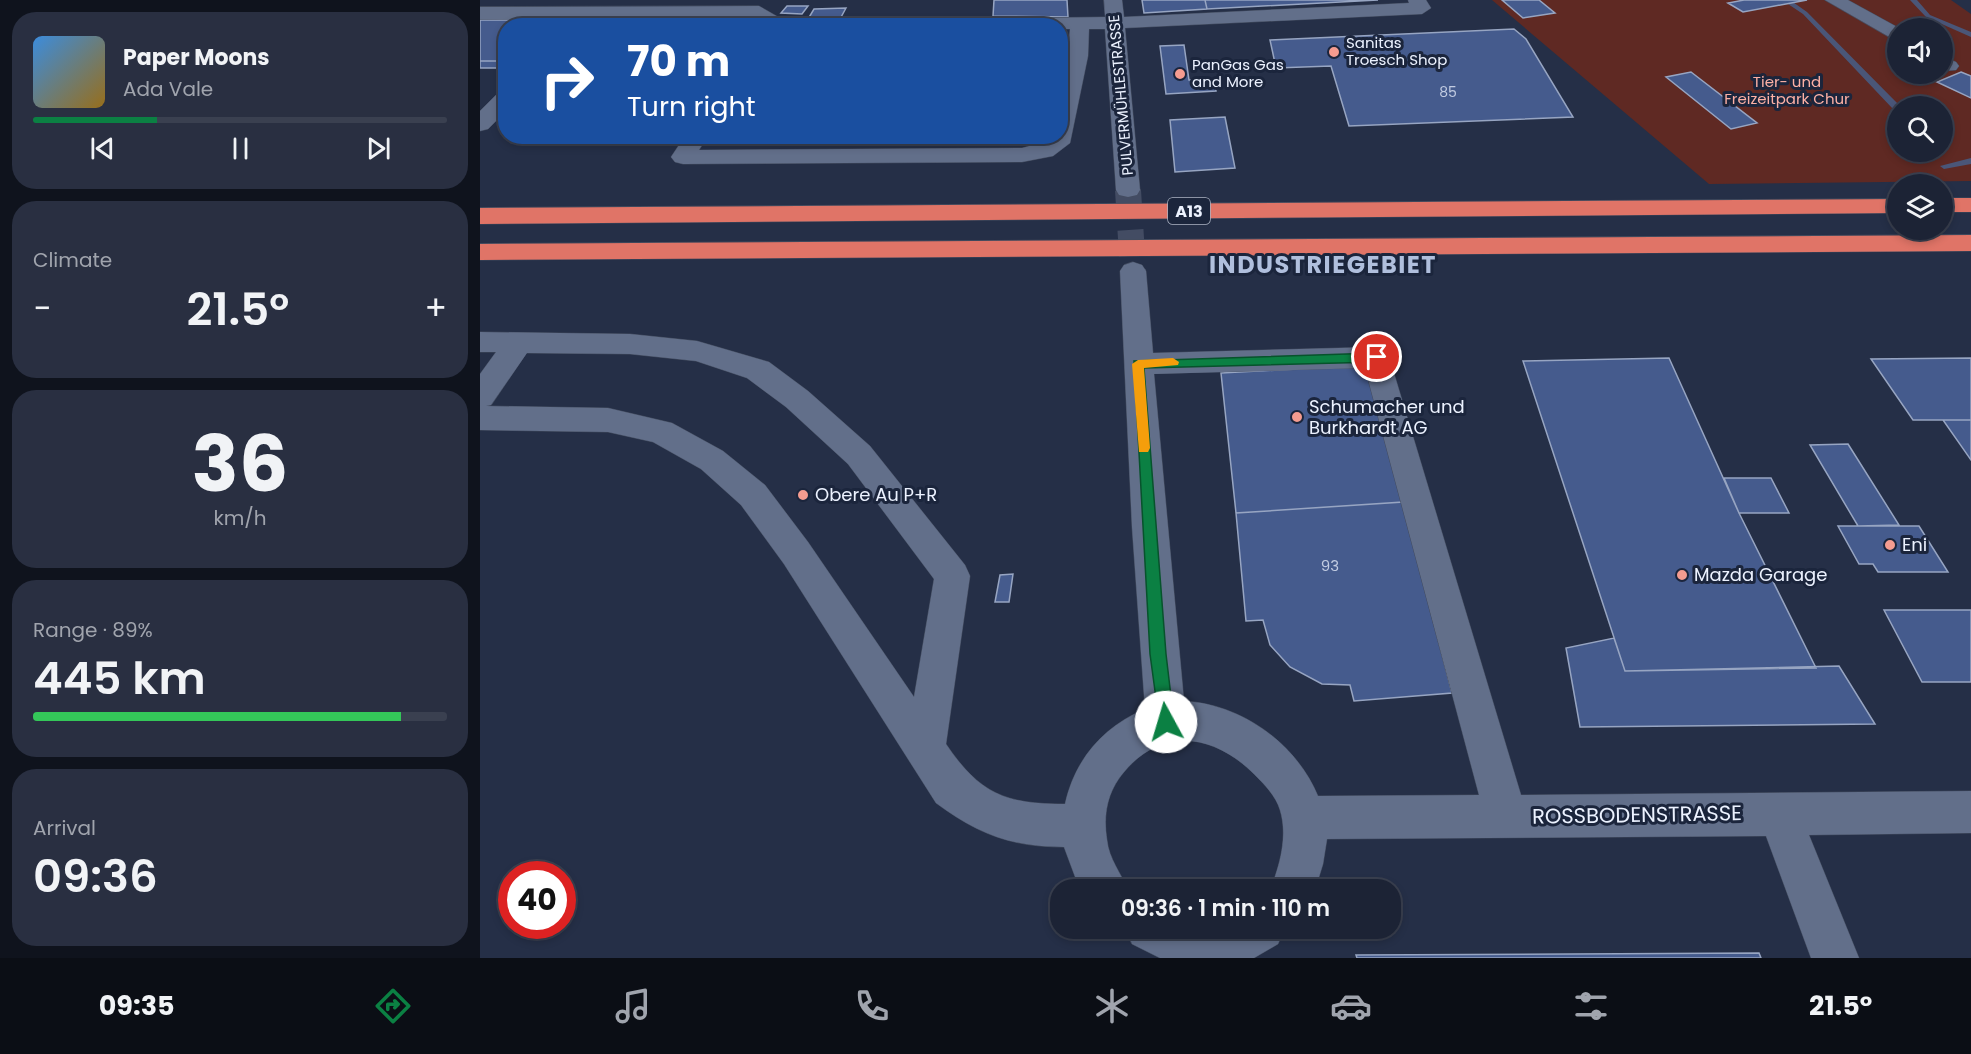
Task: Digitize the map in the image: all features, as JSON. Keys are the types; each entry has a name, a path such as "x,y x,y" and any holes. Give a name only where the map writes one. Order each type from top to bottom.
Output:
{"highway":[{"path":"1953,205 1971,205"},
{"name":"A13","path":"480,216 1887,206"},
{"name":"A13","path":"480,252 1971,243"}],"street":[{"name":"PULVERMÜHLESTRASSE","path":"1113,0 1128,190"},
{"path":"1068,22 1115,23 1422,8 1417,0"},
{"path":"1834,0 1887,30"},
{"path":"480,12 759,12 770,18"},
{"path":"946,18 965,16 998,18"},
{"path":"1068,102 1078,56 1080,23"},
{"path":"480,91 498,92"},
{"path":"480,124 498,106"},
{"path":"692,144 683,157 1022,155 1045,152 1056,144"},
{"path":"1133,271 1158,654 1166,722"},
{"path":"480,342 630,344 697,351 758,370 797,399 859,455 952,576 945,634 925,749"},
{"path":"480,397 519,342"},
{"path":"1138,364 1377,357 1506,817"},
{"path":"480,418 609,420 661,432 712,460 759,503 796,553 951,788 978,809 1012,824 1083,825"},
{"path":"1100,879 1086,853 1083,825 1087,796 1099,769 1117,749 1138,732 1166,722 1195,721 1218,728 1258,750 1277,767 1293,790 1304,818 1304,859 1296,879"},
{"name":"ROSSBODENSTRASSE","path":"1304,818 1382,814 1506,817 1971,812"},
{"path":"1779,813 1835,958"},
{"path":"1168,939 1194,945 1239,944"}],"green space":[{"name":"Tier- und Freizeitpark Chur","path":"1492,0 1951,0 1971,14 1971,181 1953,181 1953,174 1887,174 1887,182 1709,184"}],"building":[{"path":"994,0 1067,0 1068,17 993,16"},
{"path":"1142,0 1205,0 1207,9 1144,13"},
{"path":"1205,0 1378,0 1207,9"},
{"path":"1502,0 1539,0 1555,13 1523,18"},
{"path":"1744,0 1807,0 1743,12 1728,3"},
{"path":"787,6 808,6 802,14 781,13"},
{"path":"846,8 841,18 809,18 814,9"},
{"path":"480,20 498,20 498,61 480,61"},
{"path":"1514,29 1526,39 1573,117 1349,126 1331,66 1276,68 1270,40"},
{"path":"1184,45 1189,80 1214,79 1216,91 1166,94 1160,46"},
{"path":"480,61 498,61 498,68 480,68"},
{"path":"1691,72 1757,123 1731,129 1666,77"},
{"path":"1961,72 1971,76 1971,98 1941,84 1953,84 1953,75"},
{"path":"1225,117 1235,168 1175,172 1170,120"},
{"name":"Mazda Garage","path":"1669,358 1739,513 1816,668 1625,671 1523,361"},
{"path":"1971,358 1971,420 1913,420 1871,359"},
{"path":"1353,366 1369,373 1403,502 1236,513 1221,373"},
{"path":"1943,420 1971,420 1971,460"},
{"path":"1848,444 1899,525 1858,526 1810,445"},
{"path":"1724,478 1771,478 1789,513 1739,513"},
{"path":"1403,502 1452,693 1354,701 1350,685 1322,684 1290,667 1270,645 1263,620 1246,621 1236,513"},
{"name":"Eni","path":"1838,526 1919,526 1948,572 1878,572 1873,564 1859,564"},
{"path":"1013,574 1009,602 995,602 1000,575"},
{"path":"1884,610 1971,610 1971,682 1922,682"},
{"path":"1614,638 1625,671 1839,666 1875,724 1580,727 1566,648"},
{"path":"1759,953 1761,958 1357,958 1356,955"}],"waterway":[{"path":"1785,0 1805,13 1887,98"},
{"path":"1913,0 1928,16 1971,35"},
{"path":"1944,166 1971,161"}],"tunnel":[{"path":"1128,190 1133,271"}],"slow traffic":[{"path":"1144,448 1138,364 1173,362"}],"place":[{"name":"Sanitas Troesch Shop","path":"1334,52"},
{"name":"PanGas Gas and More","path":"1180,74"},
{"name":"Schumacher und Burkhardt AG","path":"1297,417"},
{"name":"Obere Au P+R","path":"803,495"},
{"name":"Eni","path":"1890,545"},
{"name":"Mazda Garage","path":"1682,575"}],"district":[{"name":"INDUSTRIEGEBIET","path":"1323,265"}],"route":[{"path":"1166,722 1158,654 1138,364 1377,357"}]}
